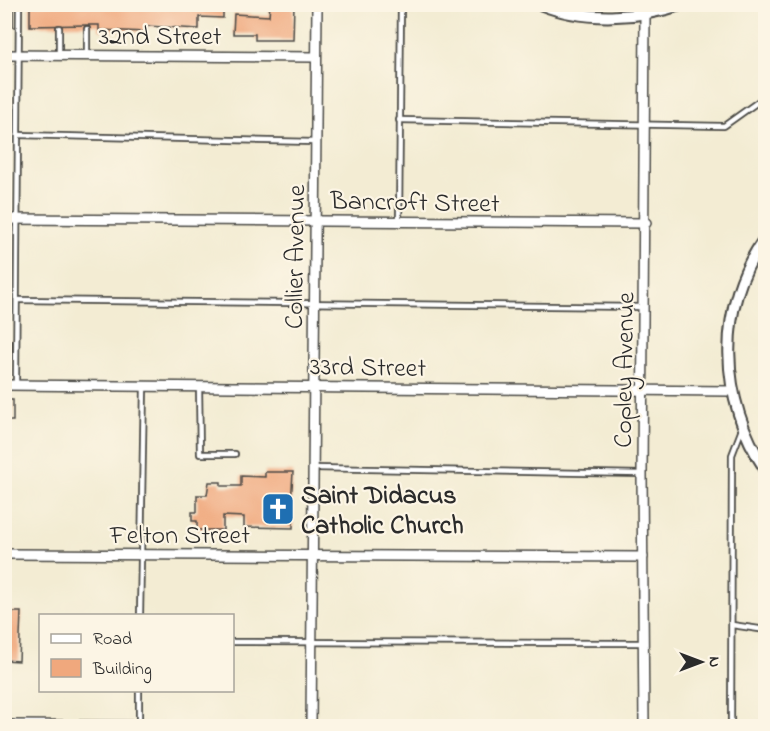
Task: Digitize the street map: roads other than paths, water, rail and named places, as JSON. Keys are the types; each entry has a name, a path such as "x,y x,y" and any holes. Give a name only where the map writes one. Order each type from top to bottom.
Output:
{"street":[{"name":"Collier Avenue","path":"311,726 317,4"},
{"path":"540,4 577,14 645,15 683,4"},
{"name":"Copley Avenue","path":"644,726 642,474 647,123 645,15"},
{"name":"32nd Street","path":"4,55 316,57"},
{"name":"Bancroft Street","path":"4,219 646,223"},
{"path":"765,237 742,279 734,304 729,338 731,391 743,426 765,470"},
{"name":"33rd Street","path":"4,385 731,391"},
{"name":"Felton Street","path":"4,554 643,557"},
{"path":"4,725 171,726"}],"lane":[{"path":"16,385 19,4"},
{"path":"399,223 401,4"},
{"path":"59,28 59,56"},
{"path":"87,29 87,56"},
{"path":"399,120 724,126 765,96"},
{"path":"18,135 315,142"},
{"path":"17,300 645,307"},
{"path":"140,614 144,386"},
{"path":"199,386 200,454 235,454"},
{"path":"731,726 732,455 743,426"},
{"path":"313,468 642,474"},
{"path":"732,625 765,630"},
{"path":"234,642 642,643"},
{"path":"139,726 140,692"}],"place":[{"name":"Saint Didacus Catholic Church","path":"278,509"}]}
